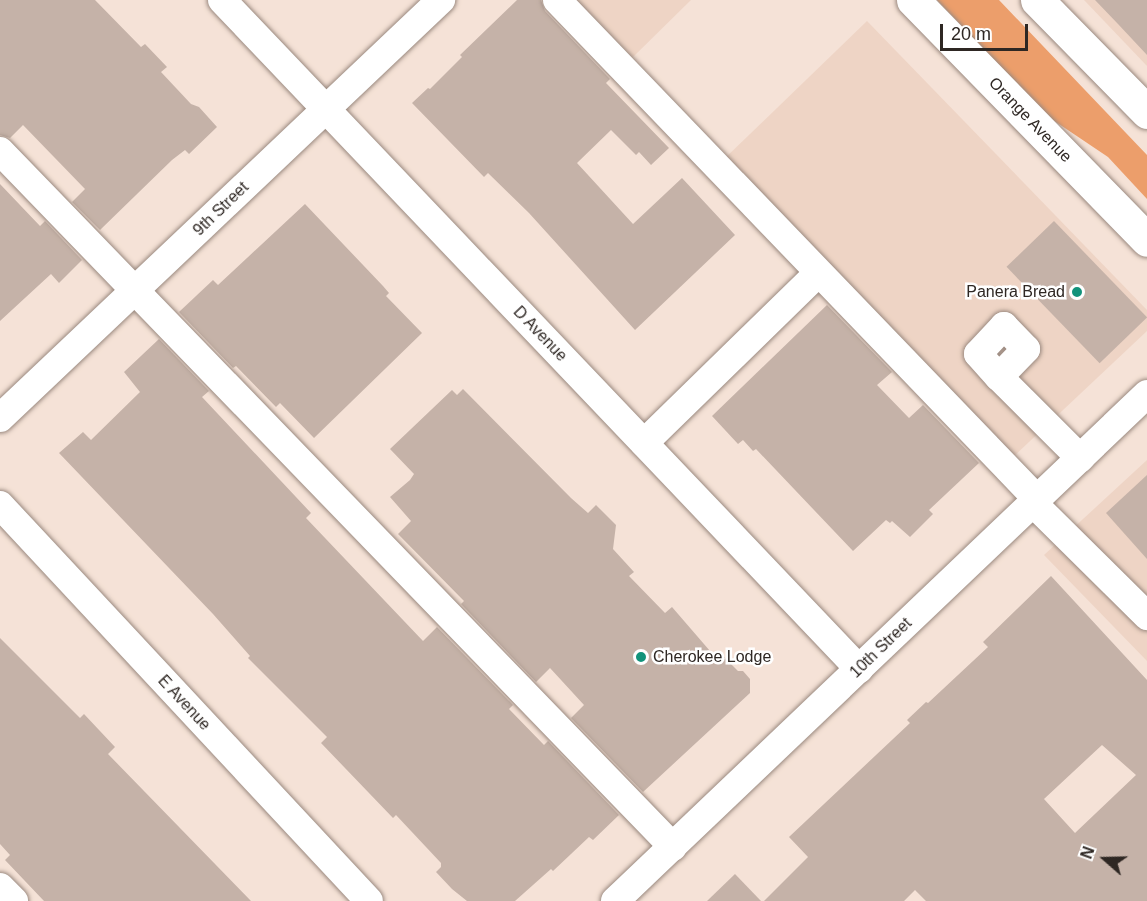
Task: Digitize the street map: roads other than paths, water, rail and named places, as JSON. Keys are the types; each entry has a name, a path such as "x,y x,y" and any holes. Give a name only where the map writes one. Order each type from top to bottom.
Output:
{"highway":[{"name":"Orange Avenue","path":"913,0 1147,240"},
{"path":"1037,0 1147,112"}],"street":[{"name":"D Avenue","path":"222,0 859,669"},
{"name":"9th Street","path":"0,418 441,0"},
{"path":"557,0 1147,616"},
{"path":"0,151 673,847"},
{"path":"644,443 818,273"},
{"path":"999,377 1080,458"},
{"name":"10th Street","path":"615,901 1147,394"},
{"name":"E Avenue","path":"0,505 369,901"},
{"path":"0,886 14,901"}],"place":[{"name":"Panera Bread","path":"1077,292"},
{"name":"Cherokee Lodge","path":"641,657"}]}
